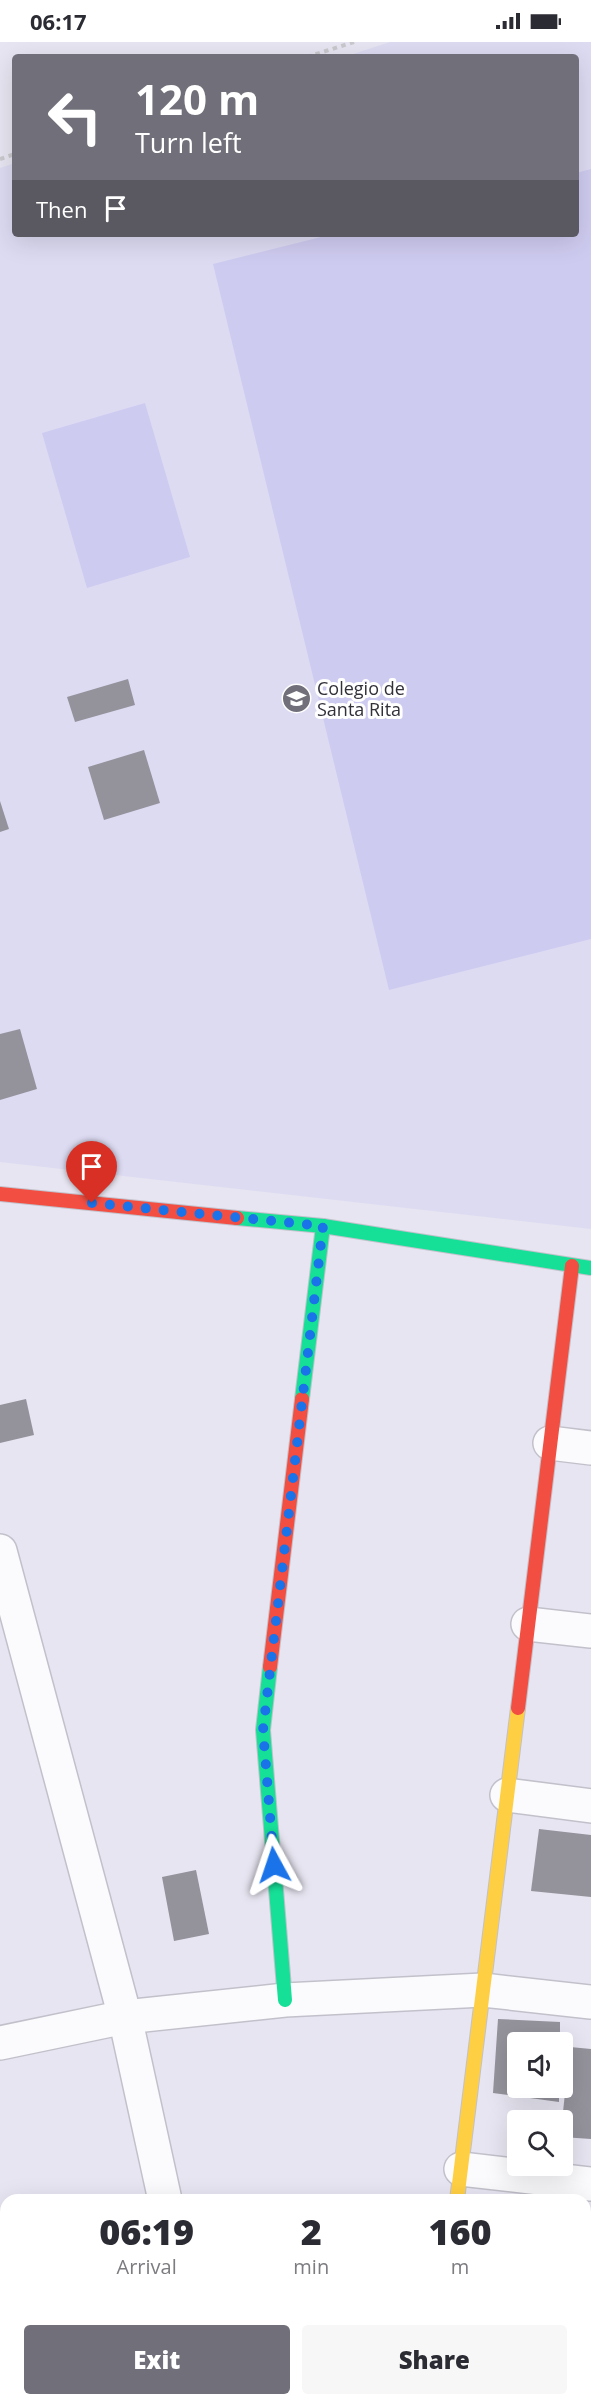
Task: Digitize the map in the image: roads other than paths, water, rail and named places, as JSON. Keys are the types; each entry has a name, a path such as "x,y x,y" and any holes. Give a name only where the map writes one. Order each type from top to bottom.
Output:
{"street":[{"path":"0,1194 323,1226 591,1268"},
{"path":"285,2000 263,1730 323,1226"},
{"path":"458,2194 572,1266"},
{"path":"550,1443 591,1448"},
{"path":"0,1551 125,2017 164,2194"},
{"path":"528,1624 591,1631"},
{"path":"507,1795 591,1806"},
{"path":"0,2043 125,2017 285,2000 483,1990 591,2002"},
{"path":"460,2169 591,2184"}],"place":[{"name":"Colegio de Santa Rita","path":"296,698"}]}
